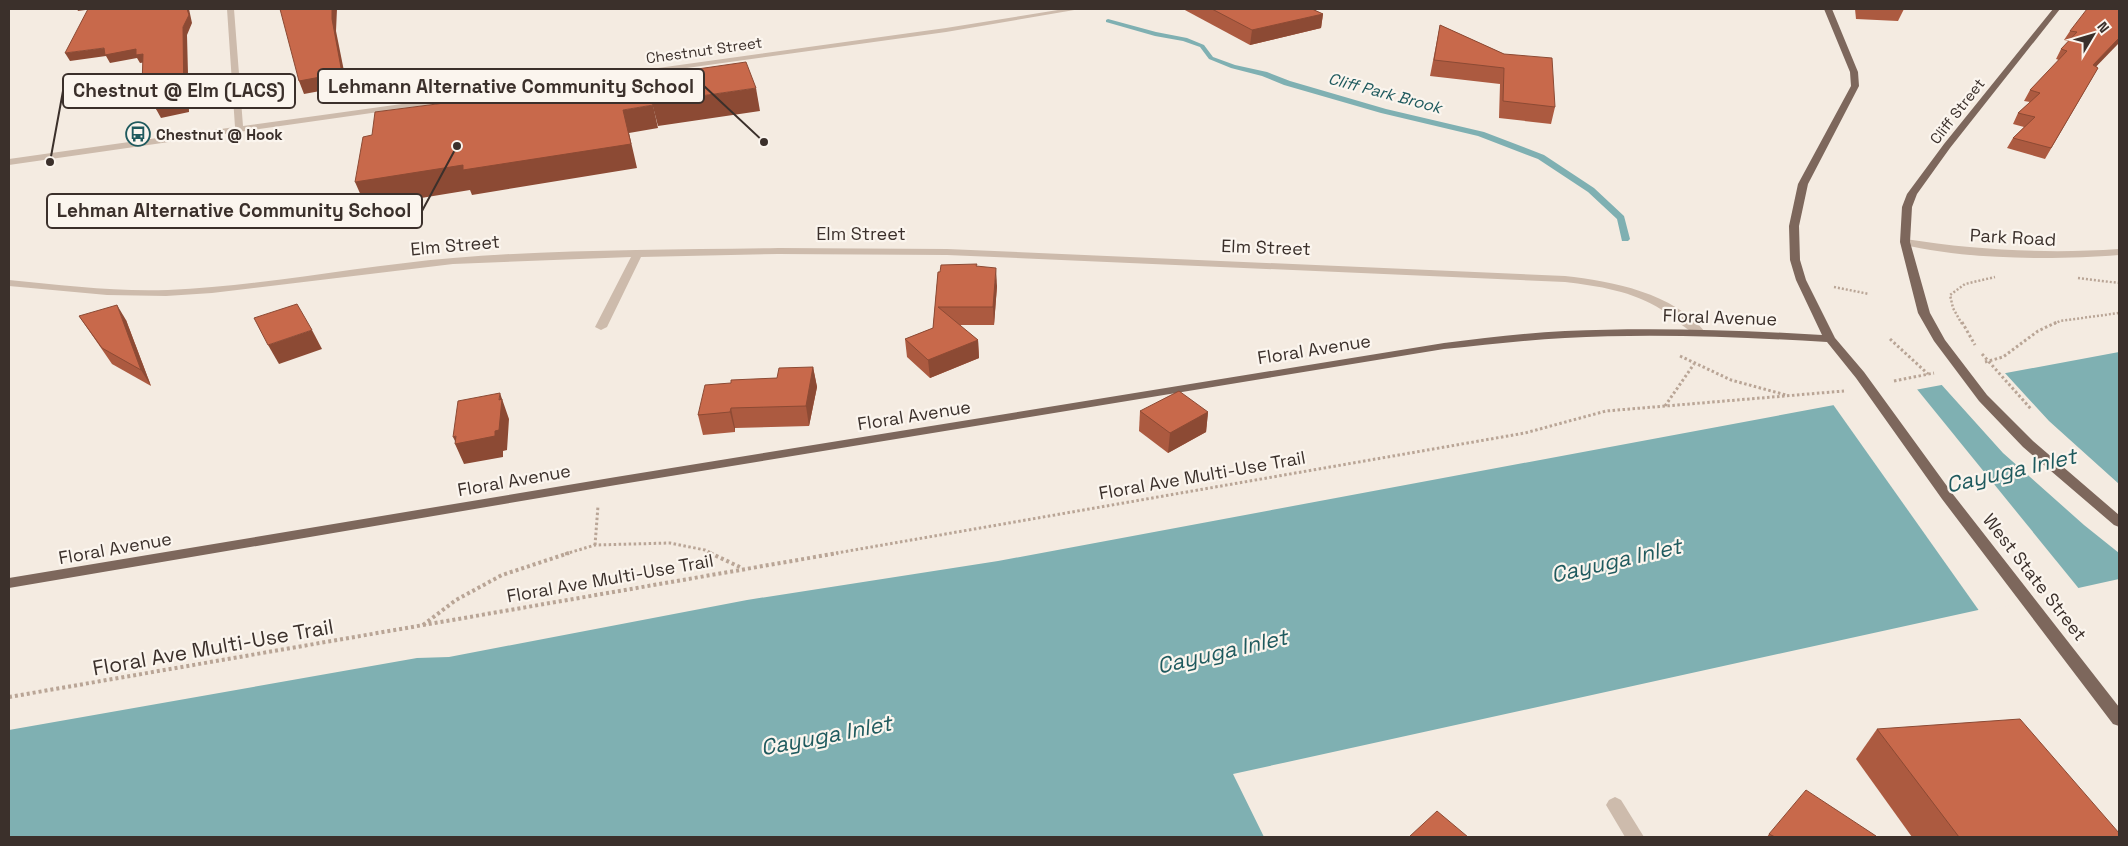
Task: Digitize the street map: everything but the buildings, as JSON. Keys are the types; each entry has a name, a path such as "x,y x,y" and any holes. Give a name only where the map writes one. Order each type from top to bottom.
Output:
{"main road":[{"name":"West State Street","path":"1828,9 1854,72 1855,86 1834,130 1803,184 1794,226 1795,260 1801,280 1830,340 1860,375 1947,496 2119,719"},
{"name":"Cliff Street","path":"2056,9 1946,146 1912,194 1907,207 1905,242 1924,313 1940,341 1983,398 2028,444 2119,522"},
{"name":"Floral Avenue","path":"9,583 599,484 1444,346 1528,336 1581,334 1700,333 1830,340"}],"street":[{"path":"230,9 240,129"},
{"name":"Chestnut Street","path":"605,78 946,30 1076,9"},
{"path":"9,162 566,83"},
{"name":"Park Road","path":"1905,242 2020,256 2072,256 2119,252"},
{"name":"Elm Street","path":"9,283 107,292 166,293 212,290 453,262 638,253 778,251 947,252 1565,279 1610,285 1648,297 1680,314 1700,333"},
{"path":"601,327 638,253"},
{"path":"1615,805 1635,837"}],"path":[{"path":"1998,277 1974,280 1959,286 1950,295 1953,308 1975,345 2035,414"},
{"path":"2075,278 2119,283"},
{"path":"1834,287 1869,294"},
{"path":"1890,339 1928,374"},
{"name":"Floral Ave Multi-Use Trail","path":"9,697 1525,432 1606,410 1790,396 1727,380 1678,356"},
{"path":"1665,406 1694,364"},
{"name":"Floral Ave Multi-Use Trail","path":"595,545 599,484"},
{"name":"Floral Ave Multi-Use Trail","path":"423,625 456,600 502,576 557,556 595,545 670,543 706,550 742,568"}],"water":[{"name":"Cayuga Inlet","path":"2119,352 2119,579 1233,774 1264,837 9,837 9,730 417,658 449,657 747,600 998,561"}],"pier":[{"path":"2004,372 2049,421 2119,484 2119,553 2084,525 2003,453 1940,383"},
{"path":"1916,388 2080,590 1980,612 1832,403"}],"waterway":[{"name":"Cliff Park Brook","path":"1108,21 1155,34 1185,39 1202,46 1211,58 1233,67 1264,74 1287,83 1384,111 1481,134 1541,157 1591,190 1621,218 1625,239"}],"place":[{"name":"Chestnut @ Hook","path":"138,134"},
{"name":"Lehmann Alternative Community School","path":"764,142"},
{"name":"Lehman Alternative Community School","path":"457,146"},
{"name":"Chestnut @ Elm (LACS)","path":"50,162"}]}
